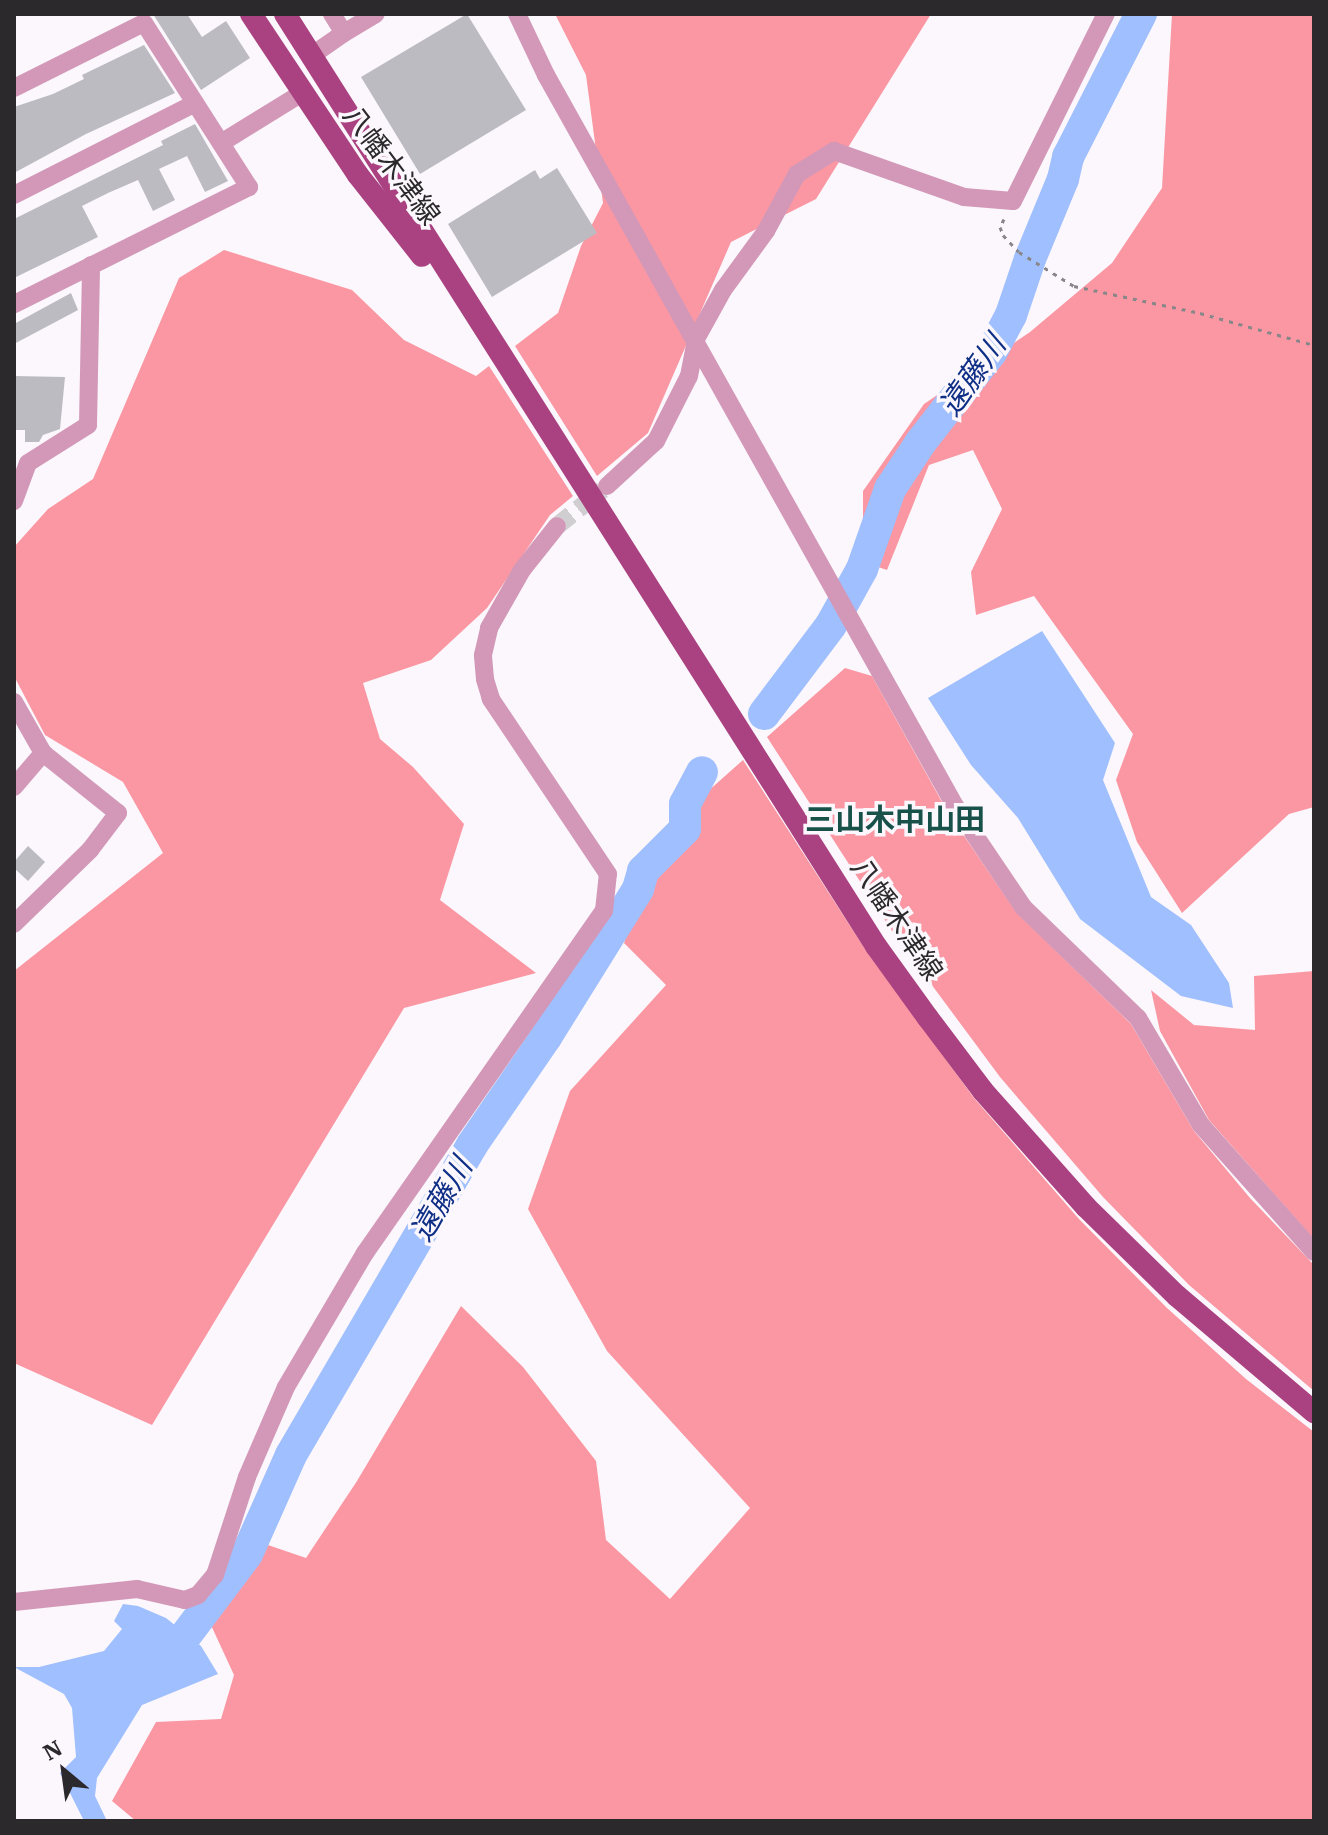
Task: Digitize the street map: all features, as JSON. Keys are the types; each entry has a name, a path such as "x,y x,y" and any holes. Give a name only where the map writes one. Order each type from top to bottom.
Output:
{"main road":[{"name":"八幡木津線","path":"251,14 358,175 493,345"},
{"name":"八幡木津線","path":"285,14 876,946 955,1055 1086,1207 1177,1296 1314,1412"}],"street":[{"path":"332,14 344,33"},
{"path":"517,14 546,75 963,819 1023,907 1138,1018 1201,1125 1314,1252"},
{"path":"607,486 656,441 689,376 696,339 723,290 747,260 797,174 834,151 964,197 999,203 1013,201 1106,14"},
{"path":"311,56 344,33 384,15"},
{"path":"14,88 144,23 249,187 14,304"},
{"path":"221,143 302,93"},
{"path":"14,195 195,103"},
{"path":"14,501 28,463 88,425 91,265"},
{"path":"14,1602 137,1589 185,1600 198,1595 215,1575 247,1477 286,1387 365,1253 604,911 608,874 491,699 485,679 483,655 489,628 522,570 557,526"},
{"path":"14,702 43,753 118,813 90,850 14,924"},
{"path":"14,787 43,753"}],"path":[{"path":"1013,201 1000,227 1003,235 1019,252 1074,286 1200,313 1314,345"}],"shaded area":[{"path":"555,14 931,14 816,199 731,242 648,433 597,476 515,346 558,313 581,246 603,203 586,75"},
{"path":"1172,14 1314,14 1314,807 1289,814 1182,913 1137,842 1116,780 1133,734 1034,596 976,615 971,572 1002,509 973,450 929,465 887,570 863,562 863,491 924,404 1030,332 1112,263 1162,188"},
{"path":"224,250 352,290 404,340 476,376 489,366 573,496 550,515 487,608 431,660 363,683 380,739 413,767 464,824 440,900 536,973 404,1008 152,1425 14,1363 14,971 163,853 123,782 45,735 14,676 14,547 48,509 93,479 179,278"},
{"path":"845,668 872,676 947,811 1016,912 1131,1024 1194,1131 1250,1198 1314,1265 1314,1391 1189,1285 1103,1197 1000,1077 894,934 767,737"},
{"path":"743,760 867,952 974,1098 1079,1219 1167,1308 1246,1379 1314,1432 1314,1821 136,1821 112,1801 156,1722 221,1719 234,1675 210,1623 268,1545 306,1558 357,1481 461,1306 523,1367 596,1461 606,1540 670,1599 750,1508 607,1351 528,1209 570,1091 666,985 624,943 661,833"},
{"path":"1314,971 1314,1239 1209,1120 1160,1031 1151,990 1194,1025 1255,1030 1254,976"}],"water":[{"path":"1042,631 1115,743 1103,780 1151,897 1191,925 1229,983 1233,1008 1181,996 1080,919 1018,818 971,765 928,698"},
{"path":"123,1604 138,1606 166,1618 201,1646 218,1674 142,1705 97,1778 95,1796 107,1821 84,1821 60,1773 76,1757 72,1708 64,1694 14,1667 39,1667 104,1651 122,1629 114,1621"}],"building":[{"path":"153,14 187,14 202,37 226,21 250,58 201,90"},
{"path":"467,14 526,110 420,174 361,77"},
{"path":"144,45 175,93 86,134 14,173 14,107 53,94 84,79 82,75"},
{"path":"195,124 228,181 205,192 187,156 159,169 175,200 153,211 138,180 108,193 82,206 98,237 14,278 14,219 163,145 161,141"},
{"path":"557,168 597,233 492,297 448,224 535,170 540,179"},
{"path":"71,293 78,310 14,344 14,324"},
{"path":"14,376 65,377 60,429 43,435 39,442 25,442 25,430 14,430"},
{"path":"28,846 45,862 28,881 14,868 14,862"}],"waterway":[{"name":"遠藤川","path":"764,714 831,625 862,569 890,489 921,442 992,351 1011,315 1063,179 1068,157 1141,14"},
{"name":"遠藤川","path":"186,1635 247,1554 291,1455 472,1145 546,1037 638,889 643,871 685,829 685,804 702,772"}],"tunnel":[{"path":"557,526 602,490"}],"district":[{"name":"三山木中山田","path":"895,819"}]}
